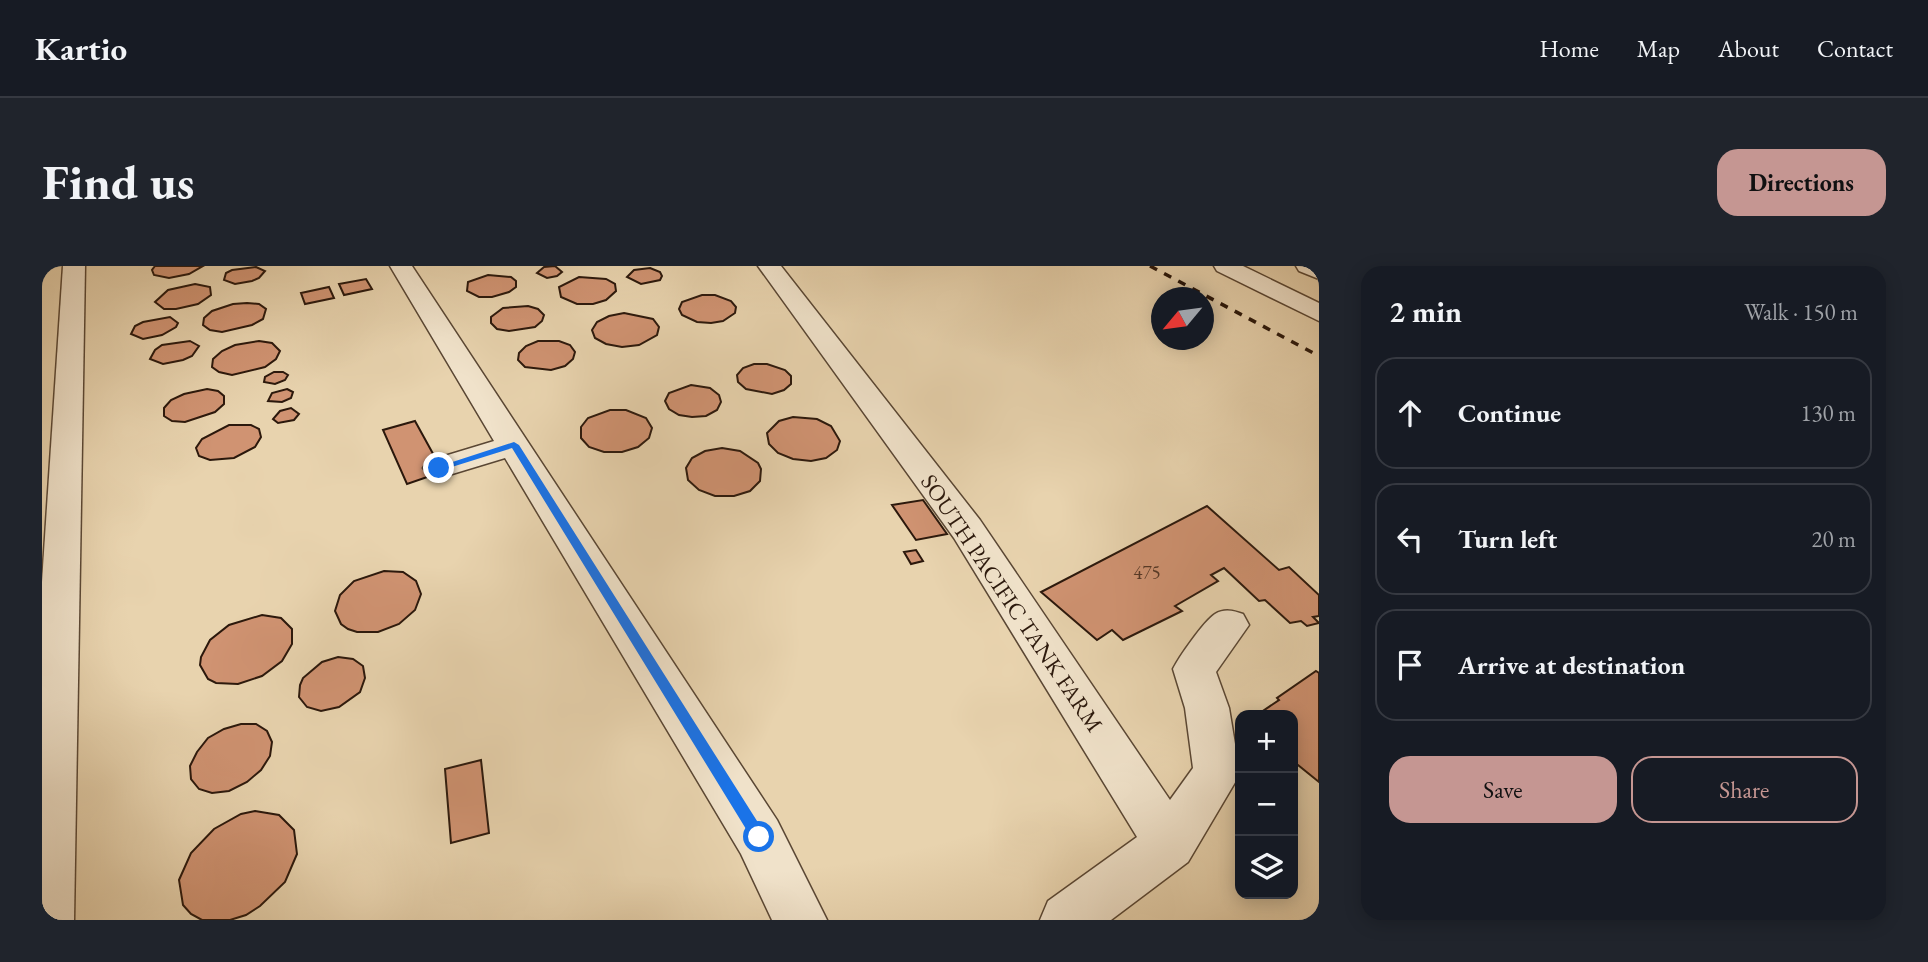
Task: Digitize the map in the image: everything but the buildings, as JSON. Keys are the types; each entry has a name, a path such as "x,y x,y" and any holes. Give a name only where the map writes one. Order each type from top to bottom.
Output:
{"street":[{"path":"47,920 74,266"},
{"path":"401,266 759,837 800,920"},
{"name":"SOUTH PACIFIC TANK FARM","path":"769,266 967,529 1170,844"},
{"path":"1225,266 1319,313"},
{"path":"1307,266 1319,272"},
{"path":"439,468 514,445"},
{"path":"1067,920 1170,844 1217,773 1207,708 1194,669 1229,625"}],"railway":[{"path":"1150,266 1319,356"}],"route":[{"path":"439,468 514,445 759,837"}]}
